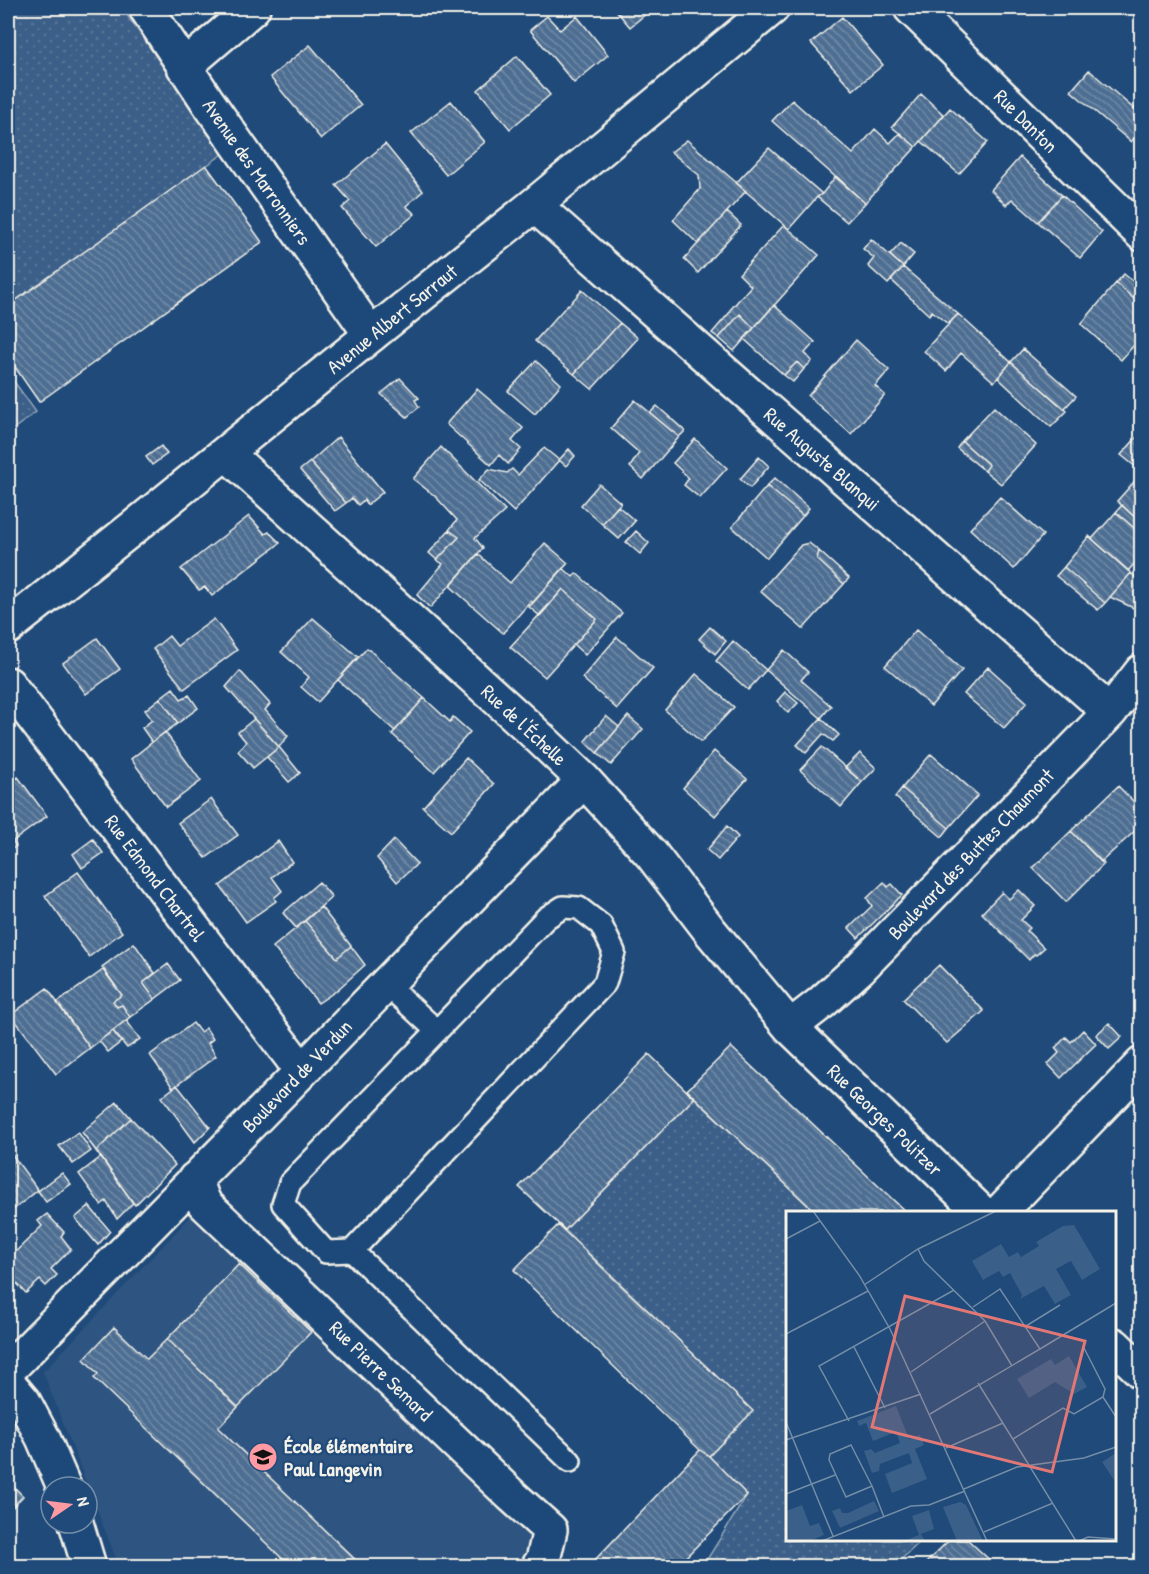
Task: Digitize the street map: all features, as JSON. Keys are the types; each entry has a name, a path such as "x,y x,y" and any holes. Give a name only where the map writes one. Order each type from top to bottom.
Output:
{"street":[{"name":"Avenue des Marronniers","path":"146,8 184,67 371,335"},
{"path":"184,67 253,8"},
{"name":"Avenue Albert Sarraut","path":"8,627 534,205 772,8"},
{"name":"Rue Danton","path":"911,8 1142,234"},
{"name":"Rue Auguste Blanqui","path":"534,205 1110,712"},
{"name":"Rue de l'Échelle","path":"226,453 584,780 652,855 711,932 790,1027"},
{"name":"Boulevard des Buttes Chaumont","path":"790,1027 860,968 1110,712 1142,671"},
{"name":"Rue Edmond Chartrel","path":"8,684 302,1071"},
{"name":"Boulevard de Verdun","path":"8,1370 584,780"},
{"name":"Rue Georges Politzer","path":"790,1027 980,1211"},
{"path":"1000,1211 1142,1064"},
{"name":"Rue Pierre Semard","path":"195,1179 204,1203 550,1530 543,1560 539,1566"},
{"path":"1116,1347 1142,1372"},
{"path":"8,1383 24,1402 59,1475"},
{"path":"80,1535 89,1566"}],"lane":[{"path":"563,907 579,908 601,924 614,952 605,983 352,1251 326,1252 283,1204 290,1183 546,918 563,907"},
{"path":"386,984 437,1031"},
{"path":"352,1251 570,1461"}],"shaded area":[{"path":"8,8 122,8 224,153 8,308"},
{"path":"8,373 36,412 8,433"},
{"path":"694,1098 814,1211 786,1211 786,1541 921,1541 894,1566 703,1566 747,1495 709,1456 752,1411 565,1230"},
{"name":"École élémentaire Paul Langevin","path":"192,1215 540,1542 518,1566 119,1566 99,1515 99,1475 83,1475 43,1372"}],"building":[{"path":"614,8 653,8 630,27"},
{"path":"547,16 560,30 577,16 608,55 574,83 530,30"},
{"path":"842,17 883,65 853,90 811,43"},
{"path":"310,45 361,105 321,139 270,77"},
{"path":"517,56 550,95 510,129 478,90"},
{"path":"1089,70 1134,109 1142,101 1142,130 1131,142 1071,91"},
{"path":"921,94 944,115 916,147 892,127"},
{"path":"792,100 853,154 875,129 890,143 900,133 916,147 865,203 772,121"},
{"path":"451,101 485,142 446,175 411,133"},
{"path":"950,108 988,142 959,174 921,141"},
{"path":"687,140 746,191 698,244 673,220 700,189 699,175 671,152"},
{"path":"385,144 423,191 406,206 415,214 376,247 342,208 350,201 336,185"},
{"path":"769,148 822,194 789,229 736,183"},
{"path":"1020,157 1062,195 1038,222 1012,199 1006,205 991,190"},
{"path":"206,165 262,242 39,402 8,357 8,306"},
{"path":"836,176 865,203 847,222 817,197"},
{"path":"1062,195 1102,232 1080,258 1038,222"},
{"path":"727,212 741,225 698,273 684,259"},
{"path":"784,225 819,255 754,328 740,314 719,338 712,333 751,286 739,274"},
{"path":"871,239 903,267 888,284 868,266 874,258 863,249"},
{"path":"901,243 914,254 903,267 890,255"},
{"path":"903,267 958,314 948,324 932,311 929,315 891,280"},
{"path":"1124,274 1142,289 1142,306 1116,283"},
{"path":"1116,283 1142,306 1142,336 1121,360 1081,324"},
{"path":"582,290 620,323 574,374 535,341"},
{"path":"774,305 815,342 805,353 812,361 804,369 797,362 784,375 744,339"},
{"path":"740,314 754,328 734,351 719,338"},
{"path":"958,314 1011,362 994,382 961,353 946,371 924,351"},
{"path":"620,323 638,338 592,389 574,374"},
{"path":"856,340 889,370 875,386 885,395 851,434 808,396"},
{"path":"1023,349 1076,396 1064,409 1011,362"},
{"path":"536,361 561,384 535,414 508,391"},
{"path":"797,362 804,369 793,382 784,375"},
{"path":"1011,362 1067,411 1051,427 998,378"},
{"path":"400,378 419,398 415,400 419,407 407,417 381,394"},
{"path":"477,389 523,428 512,441 521,449 508,464 499,455 491,465 446,424"},
{"path":"635,400 679,437 643,479 630,467 639,453 611,428"},
{"path":"657,406 685,431 679,437 650,413"},
{"path":"994,407 1036,445 1001,484 985,471 989,465 962,441"},
{"path":"1139,435 1142,437 1142,472 1121,455"},
{"path":"338,437 383,492 367,505 364,500 358,505 352,498 346,503 310,462"},
{"path":"695,439 727,468 700,498 684,485 689,478 673,463"},
{"path":"962,441 989,465 985,471 957,448"},
{"path":"161,446 167,454 152,465 146,457"},
{"path":"441,447 505,511 475,538 483,548 430,608 417,595 443,564 437,560 459,537 449,530 457,520 435,496 413,479"},
{"path":"544,448 559,460 514,512 479,480 489,469 507,473 512,469 518,475"},
{"path":"569,449 575,456 566,466 559,460"},
{"path":"759,457 769,466 750,488 740,479"},
{"path":"310,462 346,503 335,511 300,470"},
{"path":"1142,473 1142,524 1117,501"},
{"path":"775,478 809,508 803,516 767,486"},
{"path":"599,484 621,503 602,524 581,505"},
{"path":"767,486 803,516 767,558 732,527"},
{"path":"1000,497 1043,535 1014,569 970,529"},
{"path":"1122,505 1142,524 1142,535 1116,512"},
{"path":"618,506 635,521 619,539 602,524"},
{"path":"1116,512 1142,535 1142,555 1128,571 1092,539"},
{"path":"249,516 265,534 269,532 280,543 212,596 205,587 199,590 181,569"},
{"path":"449,530 459,537 437,560 429,553"},
{"path":"636,531 649,543 640,554 626,542"},
{"path":"1089,536 1131,573 1105,603 1064,567"},
{"path":"545,543 568,563 503,633 450,586 478,554 510,583"},
{"path":"809,543 819,551 817,559 844,584 803,629 760,591 801,545"},
{"path":"819,551 849,578 844,584 817,559"},
{"path":"1064,567 1105,603 1098,610 1056,576"},
{"path":"563,568 573,577 576,573 622,613 585,655 574,645 597,619 563,589 540,616 529,607"},
{"path":"1131,573 1142,583 1142,612 1110,597"},
{"path":"563,589 597,619 545,677 510,647"},
{"path":"313,618 358,657 318,702 301,687 309,677 281,652"},
{"path":"214,619 237,650 184,689 153,649 169,636 177,646"},
{"path":"710,627 726,641 715,654 699,639"},
{"path":"916,630 962,670 931,706 885,666"},
{"path":"617,637 653,668 617,709 582,678"},
{"path":"97,638 120,669 86,694 63,663"},
{"path":"733,641 766,670 748,690 716,661"},
{"path":"367,648 424,698 395,731 338,680"},
{"path":"784,650 808,672 801,680 831,706 821,718 766,670"},
{"path":"988,667 1027,702 1004,728 964,694"},
{"path":"240,671 270,704 265,710 288,736 279,747 226,687"},
{"path":"696,674 734,707 701,742 665,710"},
{"path":"173,688 181,699 189,695 198,708 178,723 160,698"},
{"path":"785,692 798,703 788,713 777,701"},
{"path":"160,698 178,723 152,742 142,728 152,720 145,710"},
{"path":"424,698 450,722 453,717 470,732 434,772 392,734"},
{"path":"606,716 619,727 597,753 585,741"},
{"path":"628,716 643,729 611,765 597,753"},
{"path":"821,718 839,735 833,741 823,734 806,753 797,745"},
{"path":"254,719 279,747 253,768 238,751 246,742 238,732"},
{"path":"165,732 201,781 166,807 131,759"},
{"path":"279,747 300,773 289,782 267,757"},
{"path":"822,747 862,782 841,807 800,770"},
{"path":"714,751 747,779 715,816 683,788"},
{"path":"860,753 876,768 862,782 845,768"},
{"path":"931,754 978,795 949,828 902,788"},
{"path":"466,758 494,784 451,832 423,807"},
{"path":"18,777 47,816 12,842 8,835 8,785"},
{"path":"1118,786 1142,810 1142,837 1135,831 1101,862 1071,831"},
{"path":"902,788 949,828 942,837 895,797"},
{"path":"211,799 238,835 206,858 178,823"},
{"path":"727,826 738,837 718,860 707,850"},
{"path":"1071,831 1104,864 1066,902 1033,868"},
{"path":"8,835 16,846 8,852"},
{"path":"93,839 103,853 82,868 73,854"},
{"path":"394,840 417,864 397,882 377,858"},
{"path":"278,841 292,862 272,877 282,891 274,898 276,901 246,922 220,886"},
{"path":"78,872 122,932 89,957 45,896"},
{"path":"319,882 332,897 296,928 283,913"},
{"path":"884,882 888,887 892,884 902,895 858,938 849,928 872,906 867,898"},
{"path":"1019,890 1035,906 1021,920 1030,928 1027,931 1044,948 1029,960 982,913 1002,892 1009,899"},
{"path":"321,907 351,946 337,958 305,921"},
{"path":"305,921 337,958 351,946 365,965 336,991 318,1003 273,947"},
{"path":"134,943 155,973 143,983 155,999 130,1017 122,1005 117,1007 113,1001 122,995 102,967"},
{"path":"168,964 180,980 155,999 143,983"},
{"path":"939,965 984,1011 947,1043 903,999"},
{"path":"103,970 122,995 113,1001 117,1007 122,1005 130,1017 90,1048 57,1003"},
{"path":"47,988 90,1048 56,1074 11,1015"},
{"path":"126,1020 140,1039 127,1048 113,1031"},
{"path":"193,1023 200,1032 206,1028 213,1039 208,1043 216,1056 173,1088 150,1055"},
{"path":"1109,1023 1122,1037 1109,1049 1096,1035"},
{"path":"1083,1030 1096,1044 1061,1078 1048,1064 1059,1053 1055,1048 1066,1037 1071,1042"},
{"path":"113,1031 121,1042 108,1052 99,1041"},
{"path":"731,1047 905,1211 814,1211 687,1090"},
{"path":"649,1054 694,1098 565,1230 519,1187"},
{"path":"177,1085 210,1127 195,1142 162,1097"},
{"path":"117,1102 131,1118 96,1151 82,1132"},
{"path":"131,1118 175,1165 135,1205 96,1151"},
{"path":"78,1132 91,1151 73,1164 59,1146"},
{"path":"8,1149 38,1190 8,1214"},
{"path":"101,1157 133,1203 117,1219 106,1201 101,1205 79,1174"},
{"path":"62,1173 71,1184 46,1202 38,1191"},
{"path":"89,1206 110,1231 98,1245 75,1218"},
{"path":"47,1214 64,1232 61,1236 71,1249 51,1269 57,1275 46,1286 40,1280 26,1293 8,1274 8,1259 42,1226 38,1221"},
{"path":"558,1225 753,1411 709,1456 700,1450 514,1270"},
{"path":"239,1264 311,1332 238,1407 167,1339"},
{"path":"114,1327 147,1359 167,1339 238,1407 218,1428 362,1566 290,1566 94,1378 98,1374 84,1359"},
{"path":"700,1450 709,1456 747,1495 677,1566 596,1566 592,1563"},
{"path":"8,1481 23,1496 8,1512"},
{"path":"948,1541 969,1541 996,1566 923,1566"}],"place":[{"name":"École élémentaire Paul Langevin","path":"263,1457"}]}
